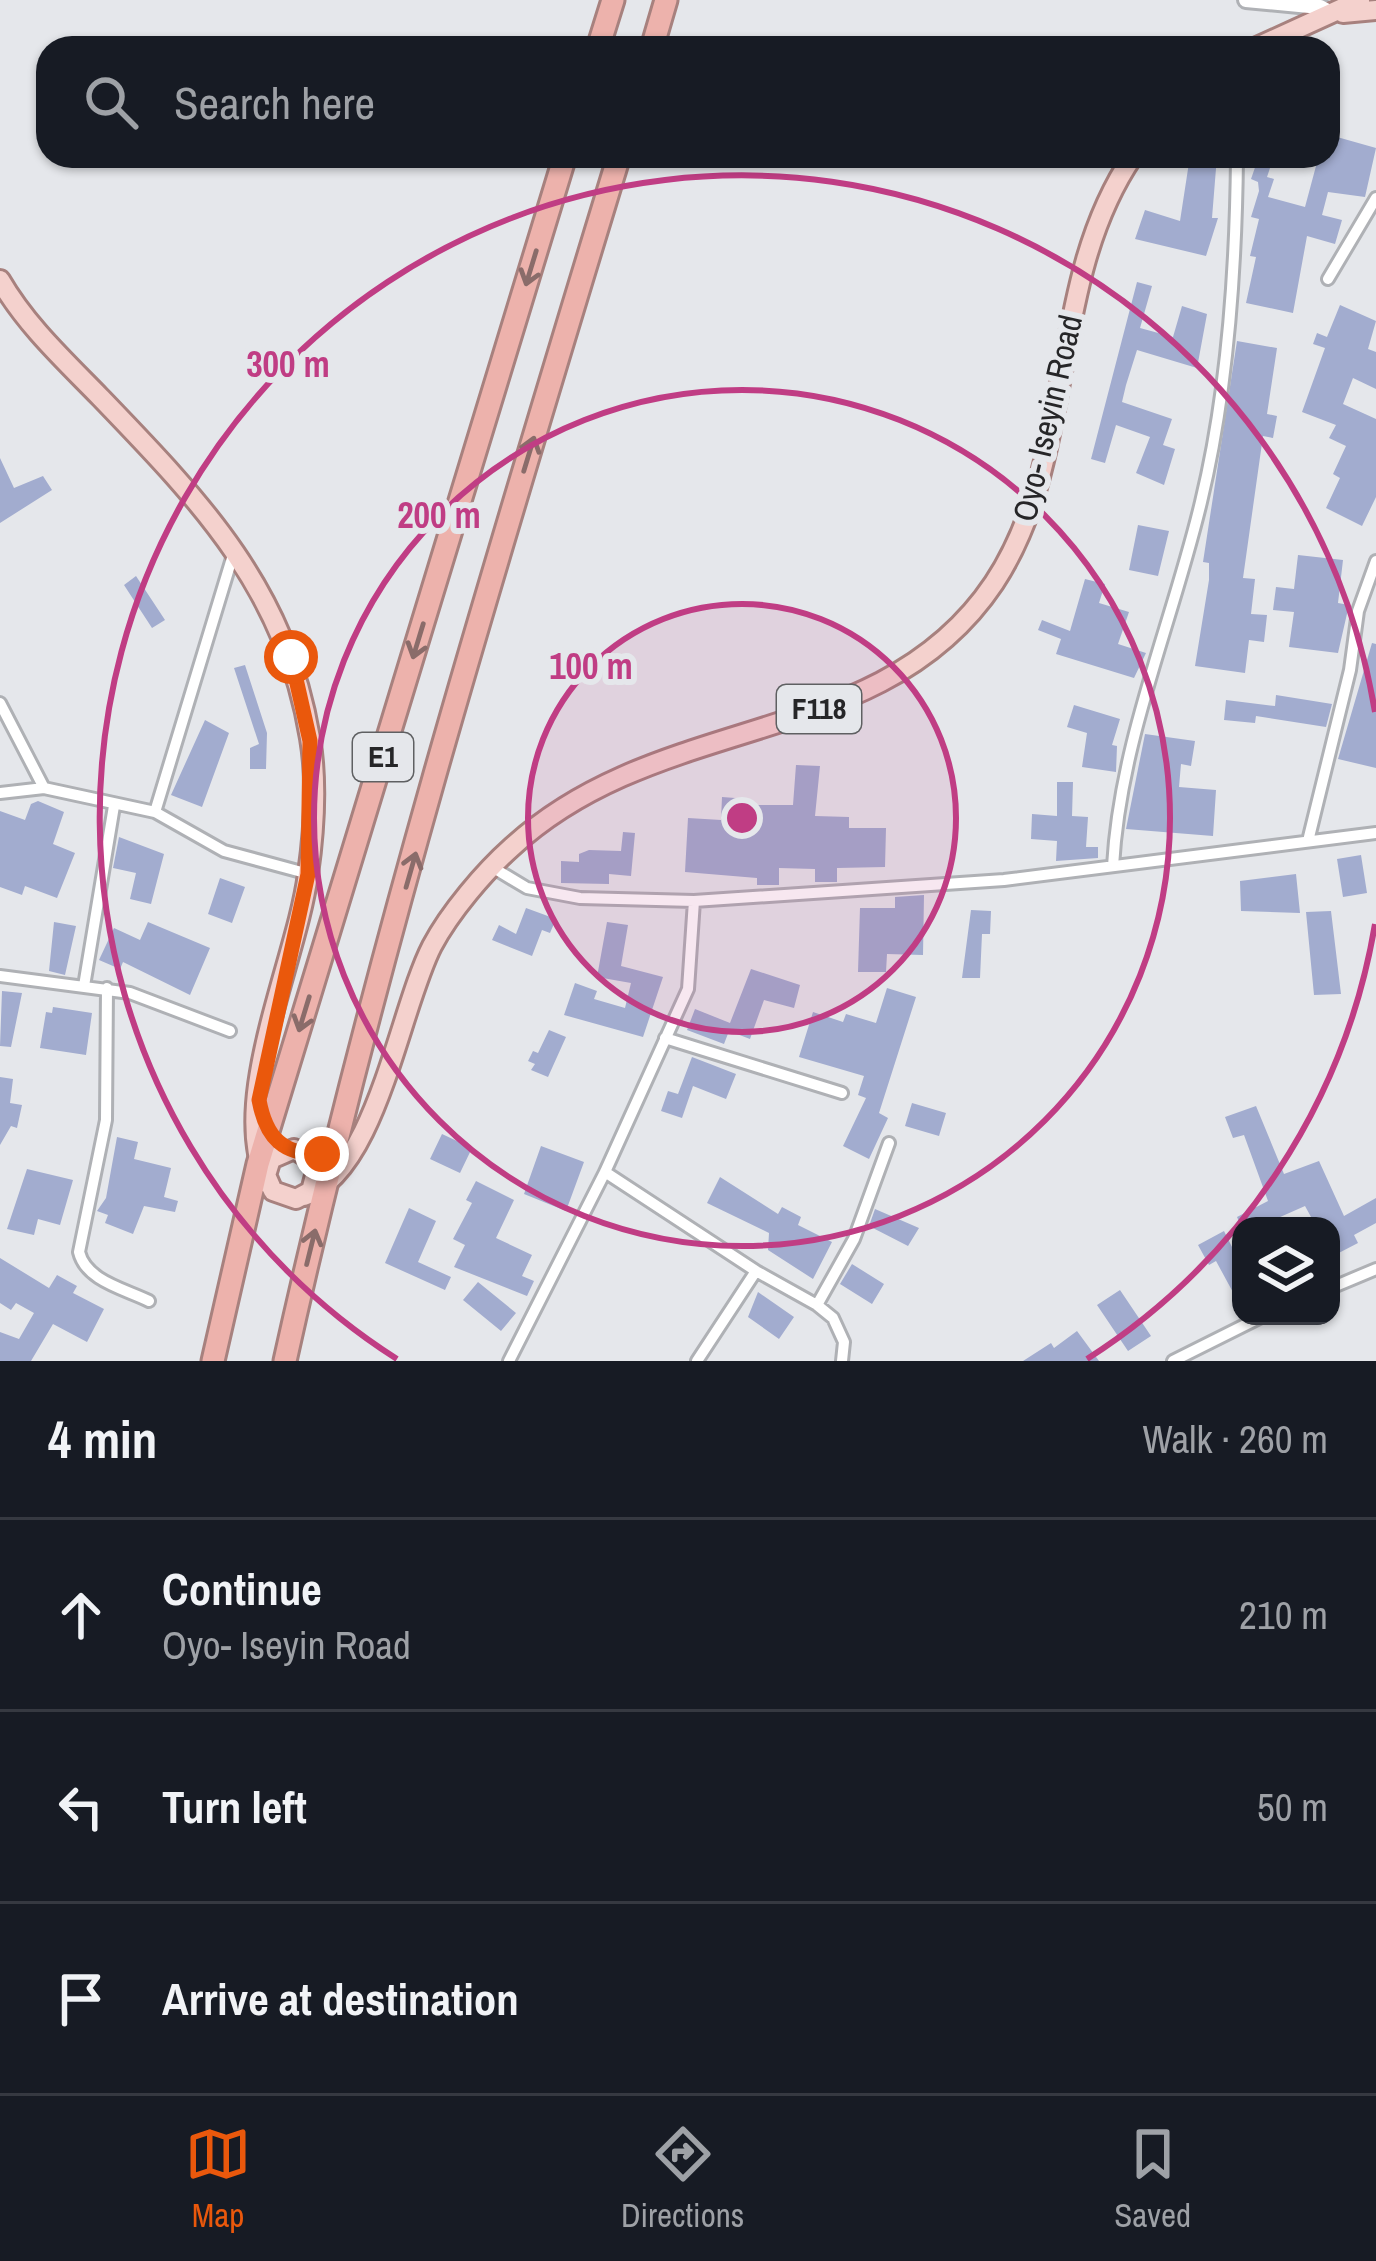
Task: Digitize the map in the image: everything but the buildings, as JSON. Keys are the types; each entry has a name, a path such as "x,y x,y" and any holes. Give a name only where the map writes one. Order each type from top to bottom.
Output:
{"highway":[{"path":"602,36 613,0"},
{"path":"656,36 666,0"},
{"name":"E1","path":"214,1361 561,168"},
{"name":"E1","path":"285,1361 314,1177 335,1150 509,519 615,168"}],"main road":[{"path":"1283,36 1360,0"},
{"path":"1333,14 1376,10"},
{"name":"Oyo- Iseyin Road","path":"314,1177 339,1175 358,1138 434,943 492,868 547,817 608,781 713,740 861,695 916,666 961,628 1019,539 1082,269 1113,186 1125,168"},
{"path":"0,280 35,331 187,488 237,548 291,657 310,741 308,874 259,1100 270,1158 289,1199 335,1150 358,1138"},
{"path":"259,1100 270,1158"},
{"path":"270,1158 314,1177"}],"street":[{"path":"1246,0 1320,8 1333,14"},
{"path":"1113,866 1117,808 1131,747 1203,496 1232,291 1237,168"},
{"path":"1328,280 1376,198"},
{"path":"155,812 232,555"},
{"path":"1309,837 1350,670 1358,611 1376,561"},
{"path":"0,703 44,788"},
{"path":"0,793 44,788 155,812 224,851 308,874"},
{"path":"84,986 114,806"},
{"path":"492,868 527,888 580,898 694,901 1004,880 1283,848 1309,837 1376,832"},
{"path":"509,1361 605,1172 688,989 694,901"},
{"path":"0,976 107,988 230,1030"},
{"path":"107,988 106,1120 79,1252 82,1264 96,1276 149,1301"},
{"path":"665,1038 842,1093"},
{"path":"817,1304 854,1239 889,1143"},
{"path":"605,1172 756,1271 817,1304 833,1318 844,1342 842,1361"},
{"path":"1340,1284 1376,1269"},
{"path":"697,1361 756,1271"},
{"path":"1173,1361 1245,1325"}],"route":[{"path":"291,657 310,741 313,799 308,874 262,1068 259,1100 268,1136 285,1149 322,1154"}]}
